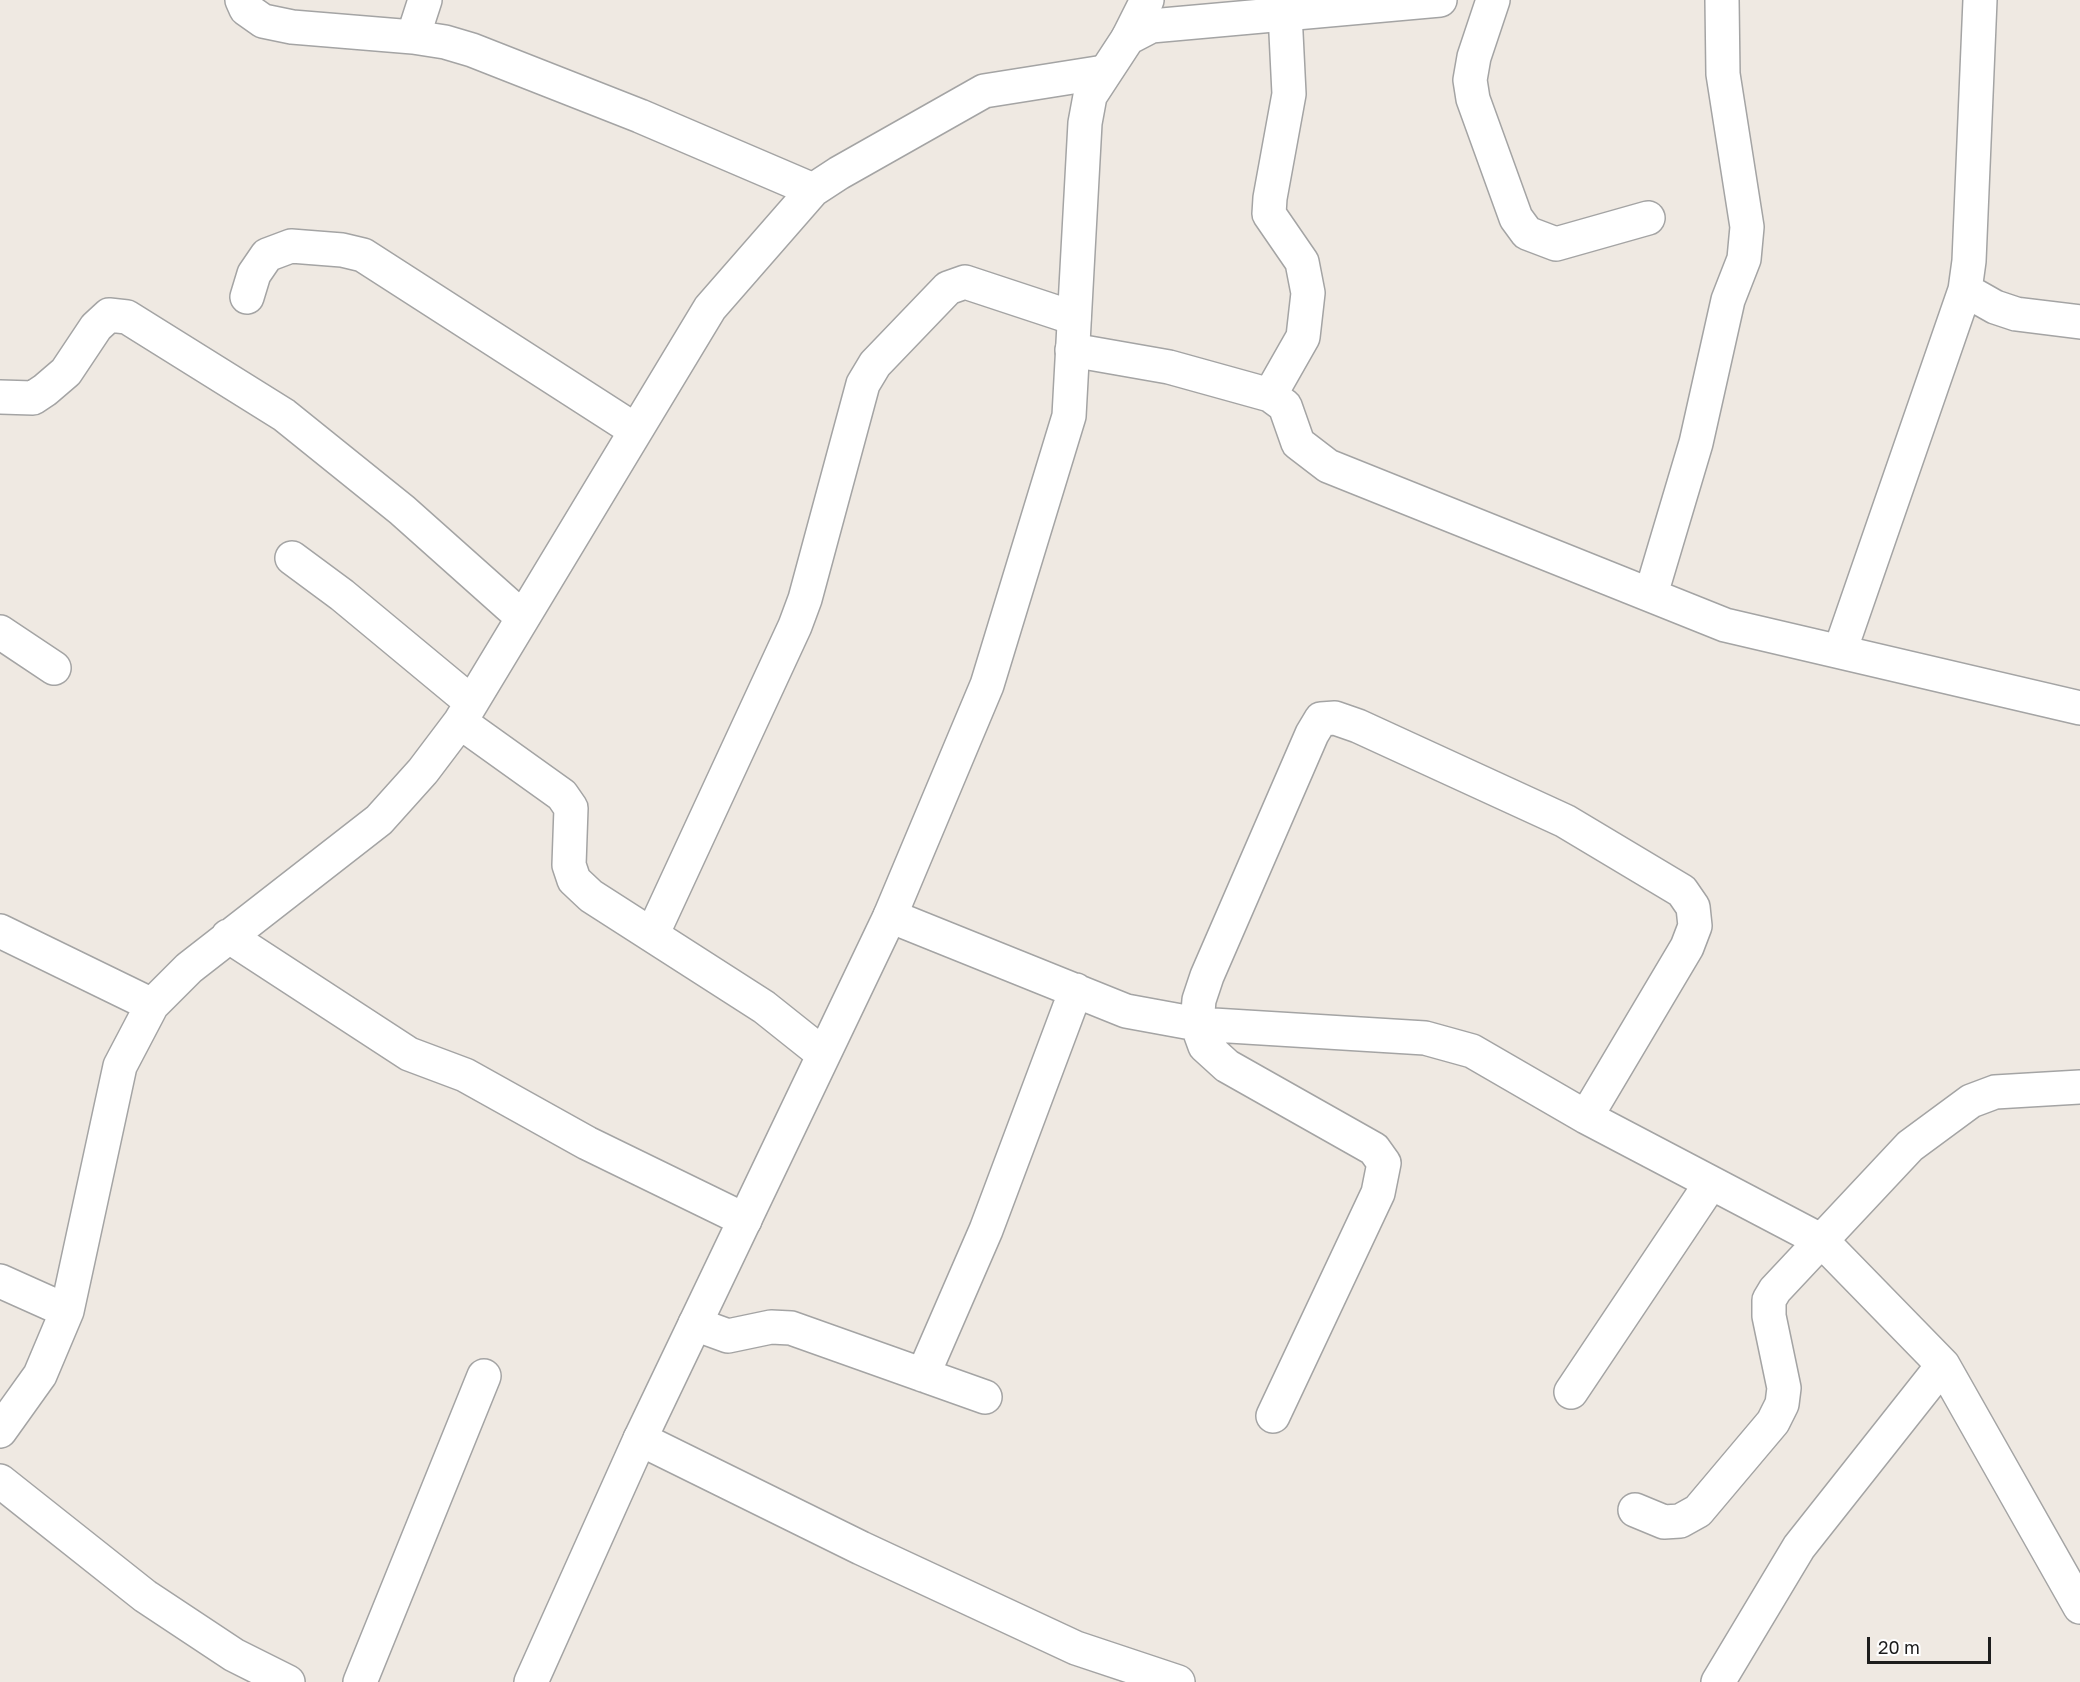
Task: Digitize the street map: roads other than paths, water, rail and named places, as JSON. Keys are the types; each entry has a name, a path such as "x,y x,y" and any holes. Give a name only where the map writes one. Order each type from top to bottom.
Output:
{"street":[{"path":"242,0 246,9 263,21 292,27 413,37 445,42 471,50 640,116 813,190"},
{"path":"413,37 425,0"},
{"path":"531,1682 640,1439 890,916 987,685 1069,417 1085,123 1090,96 1128,38 1147,0"},
{"path":"1128,38 1151,26 1440,0"},
{"path":"1492,0 1474,57 1470,80 1473,99 1516,218 1527,233 1556,244 1648,218"},
{"path":"1651,594 1696,443 1728,300 1744,260 1747,227 1723,74 1722,0"},
{"path":"1840,651 1965,290 1969,261 1980,0"},
{"path":"1270,395 1303,338 1308,293 1302,262 1269,214 1269,198 1289,94 1285,13"},
{"path":"0,1431 40,1375 67,1311 120,1066 152,1005 189,968 228,936 379,820 423,771 466,712 711,308 813,190 984,91 1104,72"},
{"path":"247,297 254,274 267,255 291,246 342,250 363,255 635,430"},
{"path":"652,936 795,626 805,599 863,384 875,364 948,288 964,282 1073,334 1169,367 1270,395 1285,406 1298,443 1328,466 1725,625 2080,708"},
{"path":"1965,290 1995,307 2016,314 2080,322"},
{"path":"0,397 33,398 66,372 96,327 109,315 127,317 284,415 402,510 522,617"},
{"path":"292,558 342,595 466,712 561,795 571,808 569,865 574,880 591,896 764,1008 823,1054"},
{"path":"0,632 54,668"},
{"path":"1273,1416 1378,1193 1384,1163 1374,1149 1227,1066 1205,1046 1197,1024 1199,1000 1207,976 1312,734 1321,719 1335,718 1358,726 1565,821 1682,891 1693,907 1695,926 1687,947 1586,1117"},
{"path":"890,916 1126,1011 1197,1024 1425,1038 1472,1051 1586,1117 1822,1241 1943,1365 2080,1607"},
{"path":"0,930 152,1005"},
{"path":"228,936 410,1054 465,1075 587,1143 745,1220"},
{"path":"923,1375 986,1230 1076,990"},
{"path":"1635,1510 1664,1522 1680,1521 1698,1511 1773,1422 1782,1404 1784,1388 1768,1316 1769,1300 1775,1290 1910,1146 1971,1101 1995,1092 2080,1087"},
{"path":"1571,1392 1711,1183"},
{"path":"0,1281 67,1311"},
{"path":"695,1324 728,1336 771,1327 791,1328 985,1397"},
{"path":"1718,1682 1799,1547 1943,1365"},
{"path":"360,1682 484,1376"},
{"path":"640,1439 861,1548 1076,1648 1178,1682"},
{"path":"0,1481 145,1596 234,1655 288,1682"}]}
